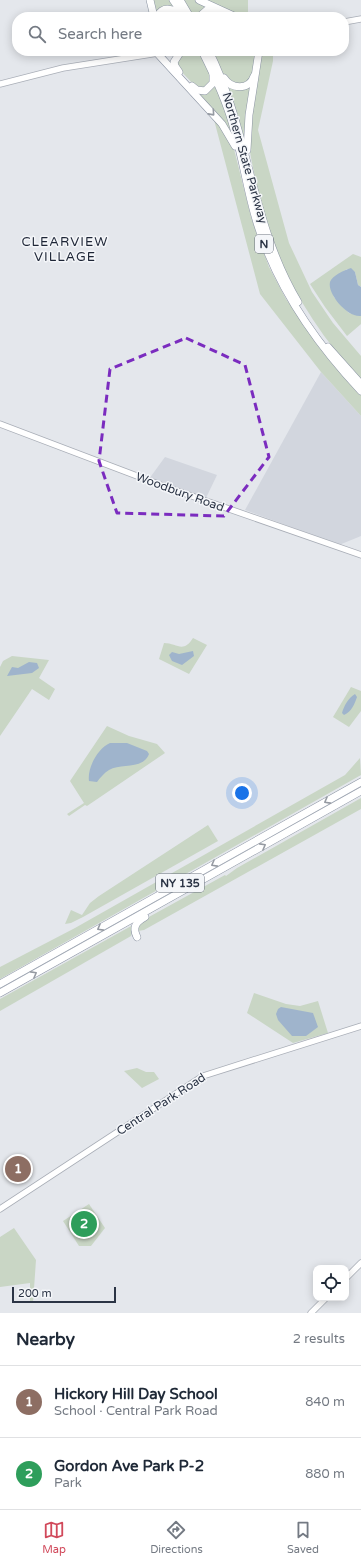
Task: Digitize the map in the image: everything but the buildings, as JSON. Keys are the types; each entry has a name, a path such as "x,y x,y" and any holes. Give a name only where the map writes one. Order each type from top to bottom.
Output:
{"highway":[{"path":"150,0 154,12"},
{"path":"173,0 180,12"},
{"path":"180,0 187,12"},
{"path":"199,0 225,12"},
{"path":"160,12 167,9 173,9 177,12"},
{"path":"203,12 209,10 214,12"},
{"path":"159,56 227,130 246,165"},
{"path":"177,56 175,59 175,66 197,90 202,91 209,89 213,83 213,74"},
{"name":"Northern State Parkway","path":"204,56 213,74 235,132 270,243 289,287 322,339 361,384"},
{"name":"Northern State Parkway","path":"211,56 234,113 246,165 255,217 267,250 284,287 324,349 361,391"},
{"path":"246,165 247,133 258,56"},
{"path":"213,59 227,82 235,87 247,85 253,79 255,72"},
{"name":"NY 135","path":"0,984 361,782"},
{"name":"NY 135","path":"0,993 361,791"},
{"path":"137,937 134,928 138,921 192,886"}],"main road":[{"path":"349,21 361,19"},
{"path":"0,84 63,68 137,56"},
{"name":"Woodbury Road","path":"0,424 166,487 361,556"},
{"name":"Central Park Road","path":"0,1209 203,1076 361,1026"},
{"path":"349,1275 361,1264"},
{"path":"311,1313 323,1301"}],"highlighted area":[{"path":"186,338 245,365 269,457 224,516 117,513 99,461 110,369"}],"shaded area":[{"path":"321,372 361,416 361,536 339,545 245,510"},
{"path":"165,457 217,475 205,500 149,479"}],"green space":[{"path":"152,0 171,0 176,7 162,12 156,12"},
{"path":"183,0 197,0 214,8 205,12 191,12"},
{"path":"205,0 248,0 248,12 231,12"},
{"path":"180,56 202,56 211,77 211,81 205,89 197,88 177,67 176,60"},
{"path":"214,56 256,56 251,81 237,86 226,79"},
{"path":"261,56 273,56 258,130 289,243 312,292 333,323 361,356 361,381 324,336 309,313 282,265 263,212 252,164 249,138 251,112"},
{"path":"251,83 244,137 228,87"},
{"path":"216,85 233,135 226,125 194,90"},
{"path":"213,116 233,145 251,217 269,267 286,299 328,357 361,394 361,416 321,372 260,294"},
{"path":"353,254 361,257 361,287 358,285 355,272 347,269 334,278 330,284 334,297 349,313 361,316 361,324 347,336 310,284"},
{"path":"193,638 207,645 189,674 159,659 164,643 183,647 186,646"},
{"path":"12,656 49,660 39,678 55,689 49,700 32,689 0,736 0,667 3,661"},
{"path":"351,687 361,691 361,711 349,727 333,717"},
{"path":"107,726 129,736 157,744 165,753 87,806 85,805 69,816 67,814 84,803 70,781"},
{"path":"360,758 361,775 0,979 0,967 75,928 345,775"},
{"path":"361,798 361,809 144,930 138,931 137,925 147,918 225,875 226,876 237,868"},
{"path":"208,825 218,841 83,917 71,923 65,924 71,910 82,915 90,903 99,896"},
{"path":"133,925 131,936 0,1011 0,999"},
{"path":"254,993 286,1004 300,1006 318,1001 328,1033 293,1043 247,1013"},
{"path":"137,1068 146,1072 154,1072 159,1079 142,1088 124,1071"},
{"path":"89,1204 105,1228 91,1246 79,1246 63,1221"},
{"path":"14,1228 36,1260 33,1303 30,1303 30,1283 0,1287 0,1237"}],"water":[{"path":"351,268 355,272 358,285 361,287 361,316 356,316 345,309 335,299 330,287 331,280 336,275"},
{"path":"193,651 194,656 182,665 172,661 169,655 172,652 179,654"},
{"path":"29,662 37,663 39,668 32,673 7,676 12,667 18,668"},
{"path":"355,694 357,697 354,705 349,712 344,715 342,713 345,705"},
{"path":"110,743 127,743 147,751 149,754 142,762 114,768 105,773 97,782 89,781 90,770 94,759 101,749"},
{"path":"281,1007 313,1013 318,1027 306,1036 292,1036 278,1020 276,1014 278,1009"}],"place":[{"name":"Hickory Hill Day School","path":"18,1169"},
{"name":"Gordon Ave Park P-2","path":"84,1224"}],"district":[{"name":"CLEARVIEW VILLAGE","path":"65,248"}]}
